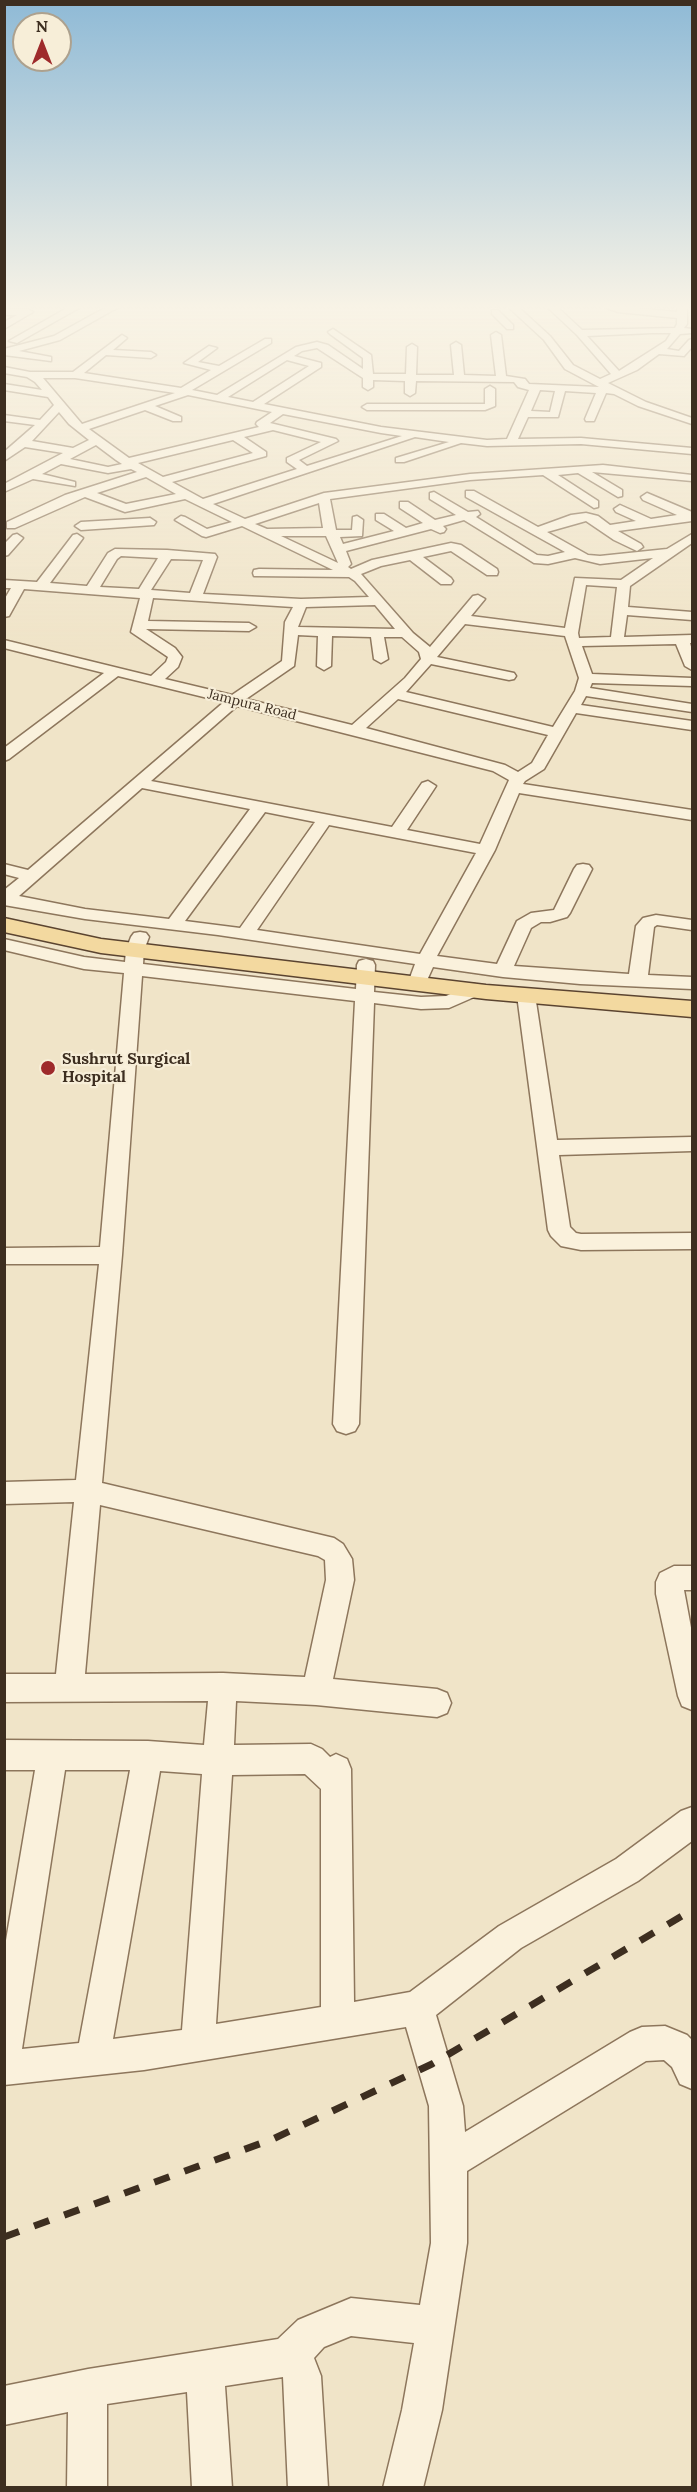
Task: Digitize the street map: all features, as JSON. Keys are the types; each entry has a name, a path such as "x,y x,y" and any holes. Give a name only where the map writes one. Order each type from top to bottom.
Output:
{"main road":[{"path":"5,902 87,930 136,952"},
{"path":"4,925 136,952 365,979 422,972 556,985 693,994"},
{"path":"422,972 474,990 526,995 631,990 693,1009"}],"street":[{"path":"13,420 38,427"},
{"path":"42,420 23,443 13,460 47,467"},
{"path":"72,420 111,451 187,495 360,578 406,633 425,650 428,659"},
{"path":"4,489 47,467 59,455 110,420"},
{"path":"122,420 133,426"},
{"path":"265,420 261,423 332,441 294,454 291,461 311,476 330,495"},
{"path":"333,420 487,443 542,454"},
{"path":"362,426 367,420"},
{"path":"511,443 521,420"},
{"path":"419,434 329,462 311,476 266,484 230,495 176,522 206,533 330,495 470,477 603,468 689,437 671,420"},
{"path":"4,428 38,427"},
{"path":"23,443 83,465 111,471 137,467 240,439 272,427"},
{"path":"190,431 208,442"},
{"path":"273,439 295,432"},
{"path":"59,455 75,452 89,434"},
{"path":"12,525 51,506 87,493 137,467 165,448 240,439 262,454 162,481"},
{"path":"400,460 465,440"},
{"path":"487,443 579,446 693,478"},
{"path":"83,465 111,451"},
{"path":"562,459 603,468"},
{"path":"241,469 266,484"},
{"path":"580,470 618,493"},
{"path":"546,472 594,504"},
{"path":"32,475 70,484"},
{"path":"201,479 230,495"},
{"path":"4,480 18,482"},
{"path":"248,490 288,508"},
{"path":"87,493 118,507 129,508 187,495"},
{"path":"470,494 585,558 600,560 671,553 693,556"},
{"path":"330,495 327,520 351,573"},
{"path":"434,496 534,560 548,560 578,554"},
{"path":"647,497 692,517"},
{"path":"404,505 458,541"},
{"path":"117,524 118,507"},
{"path":"339,549 496,508"},
{"path":"620,509 650,523"},
{"path":"380,517 402,533 415,550 446,581"},
{"path":"538,531 581,517 594,519 637,547"},
{"path":"607,529 692,517"},
{"path":"263,532 358,533 357,520"},
{"path":"40,587 79,532 117,524 150,522"},
{"path":"4,552 17,538"},
{"path":"422,972 487,850 517,783 538,766 584,685 573,638 580,581 624,584 693,538"},
{"path":"378,539 396,550"},
{"path":"4,584 195,597 351,573 415,550 454,547 492,572"},
{"path":"90,590 116,553 130,551 212,558 195,597"},
{"path":"154,681 173,664 175,657 170,651 141,635 138,632 138,625 145,593 167,554"},
{"path":"253,587 264,558"},
{"path":"617,640 624,584"},
{"path":"4,613 20,585"},
{"path":"253,587 302,603 380,601"},
{"path":"355,730 410,681 478,599"},
{"path":"5,902 235,700 289,663 294,617 302,603"},
{"path":"621,610 693,616"},
{"path":"461,619 573,638 687,639 693,666"},
{"path":"138,625 249,627"},
{"path":"292,632 406,633"},
{"path":"324,666 325,632"},
{"path":"377,633 381,659"},
{"name":"Jampura Road","path":"4,644 355,730 499,768 517,783 693,815"},
{"path":"428,659 509,676"},
{"path":"4,756 116,671"},
{"path":"584,685 693,682"},
{"path":"572,708 689,725 693,708 584,685"},
{"path":"396,694 558,733"},
{"path":"139,783 487,850"},
{"path":"397,832 428,786"},
{"path":"173,925 261,806"},
{"path":"245,934 325,819"},
{"path":"4,869 32,876"},
{"path":"503,971 523,925 537,917 550,917 561,913 583,869"},
{"path":"5,902 245,934 422,972 503,971 631,990 693,983"},
{"path":"631,990 645,926 648,922 656,920 693,925"},
{"path":"4,939 37,933"},
{"path":"4,945 54,958 136,952 111,1254 69,1688"},
{"path":"346,1424 365,979 439,1003 449,1002 474,990"},
{"path":"526,995 559,1230 569,1240 580,1242 693,1241"},
{"path":"548,1149 693,1144"},
{"path":"4,1256 111,1254"},
{"path":"4,1493 88,1491 325,1546 339,1559 340,1580 316,1691"},
{"path":"693,1578 674,1578 670,1582 669,1594 693,1696"},
{"path":"198,2044 223,1687"},
{"path":"4,1688 223,1687 316,1691 437,1703"},
{"path":"4,1755 148,1756 218,1761 310,1759 336,1774 338,2019"},
{"path":"4,2058 52,1755"},
{"path":"93,2058 148,1756"},
{"path":"4,2068 198,2044 338,2019 417,2008 510,1937 627,1870 693,1822"},
{"path":"403,2487 422,2410 449,2243 446,2106 417,2008"},
{"path":"449,2162 642,2044 665,2043 675,2047 684,2055 693,2072"},
{"path":"4,2406 88,2388 288,2357 311,2333 351,2317 436,2326"},
{"path":"288,2357 297,2364 302,2376 308,2487"},
{"path":"205,2370 212,2487"},
{"path":"87,2487 88,2388"}],"railway":[{"path":"4,2237 273,2139 432,2064 692,1910"}],"place":[{"name":"Sushrut Surgical Hospital","path":"48,1068"}]}
